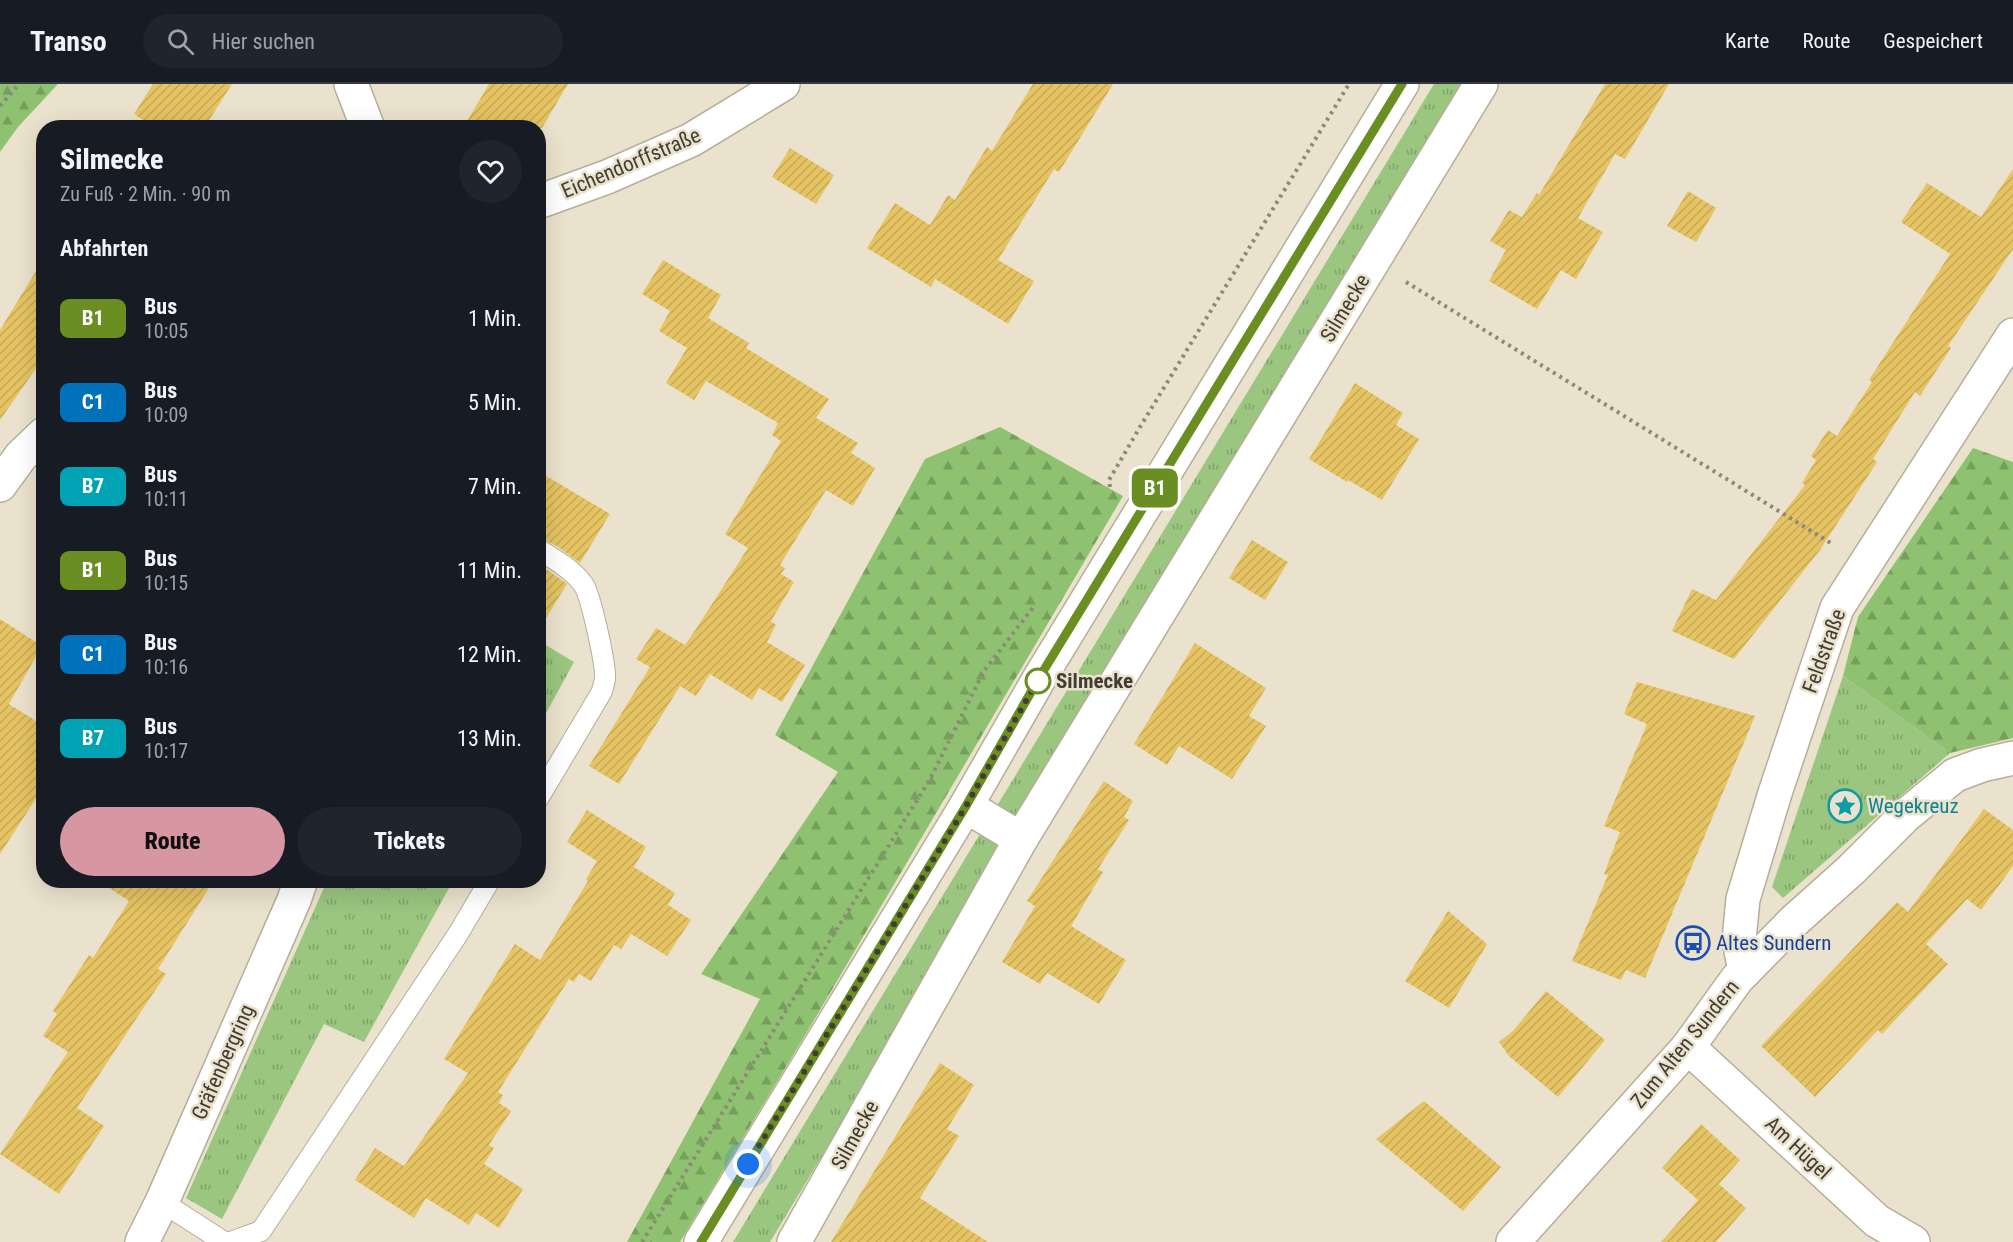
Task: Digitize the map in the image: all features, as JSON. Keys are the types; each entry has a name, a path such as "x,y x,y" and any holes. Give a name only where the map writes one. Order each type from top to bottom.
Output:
{"street":[{"path":"351,84 365,120"},
{"name":"Eichendorffstraße","path":"546,199 607,177 691,140 783,84"},
{"path":"701,1242 966,806 1039,678 1402,84"},
{"name":"Silmecke","path":"794,1242 1021,839 1481,84"},
{"name":"Feldstraße","path":"1745,971 1739,940 1743,899 1775,793 1837,608 2013,335"},
{"path":"0,485 21,456 36,442"},
{"name":"Zum Alten Sundern","path":"1513,1242 1688,1047 1737,979 1794,921 1851,870 1905,816 1955,775 1982,765 2013,758"},
{"path":"966,806 1021,839"},
{"name":"Gräfenbergring","path":"142,1242 162,1202 298,888"},
{"name":"Am Hügel","path":"1688,1047 1876,1221 1913,1242"}],"lane":[{"path":"546,554 569,570 584,585 592,609 605,668 605,680 601,693 546,786"},
{"path":"231,1242 261,1231 458,934 485,888"},
{"path":"162,1202 224,1242"}],"path":[{"path":"0,106 19,84"},
{"path":"1111,497 1109,480 1349,84"},
{"path":"1373,262 1865,564"},
{"path":"642,1242 929,781 984,671 1041,598"}],"green space":[{"path":"0,84 58,84 18,127 0,152"},
{"path":"1434,84 1469,84 770,1242 733,1242"},
{"path":"1000,427 1123,496 807,1032 680,1242 627,1242 760,999 701,974 838,772 775,735 925,459"},
{"path":"1973,448 2013,462 2013,738 1950,753 1843,676 1858,617"},
{"path":"546,645 574,662 546,713"},
{"path":"1843,676 1950,753 1783,898 1772,887"},
{"path":"324,888 449,888 364,1042 324,1024 222,1219 186,1198"}],"building":[{"path":"153,84 232,84 209,120 143,120 134,114"},
{"path":"489,84 568,84 546,121 468,120"},
{"path":"1033,84 1113,84 1059,172 1054,169 998,260 1034,281 1008,324 935,279 931,287 867,248 895,203 930,225 948,195 955,200 987,147 992,151"},
{"path":"1605,84 1669,84 1625,159 1615,154 1578,218 1603,232 1576,279 1561,270 1537,309 1489,281 1506,250 1490,241 1509,210 1522,217 1537,193 1539,195"},
{"path":"790,148 834,175 816,204 772,177"},
{"path":"2013,169 2013,249 1948,346 1951,348 1920,396 1915,392 1873,459 1877,462 1820,550 1734,659 1672,631 1692,589 1716,600 1805,485 1802,483 1816,460 1811,456 1828,430 1837,436 1872,382 1869,380 1950,254 1901,222 1927,183 1981,217"},
{"path":"1688,191 1716,208 1696,242 1667,226"},
{"path":"663,260 721,295 708,318 749,343 746,348 829,399 816,418 858,443 851,453 875,468 853,506 826,490 780,565 785,568 781,574 794,582 771,621 776,625 767,642 805,665 782,702 759,688 752,700 710,674 696,696 680,686 619,784 589,766 650,667 636,659 656,628 685,645 696,629 748,548 725,534 781,441 772,435 778,423 706,381 694,400 666,383 687,348 659,331 670,311 642,294"},
{"path":"36,271 36,368 0,420 0,330"},
{"path":"1355,383 1403,413 1396,425 1419,439 1382,500 1309,459"},
{"path":"546,476 610,514 580,563 546,541"},
{"path":"1252,540 1288,562 1265,600 1229,578"},
{"path":"546,569 567,584 546,618"},
{"path":"0,619 36,642 36,657 9,704 36,721 36,798 0,854"},
{"path":"1195,643 1266,688 1249,716 1266,726 1232,779 1179,746 1167,765 1134,744"},
{"path":"1637,682 1755,716 1645,978 1626,970 1621,980 1572,961 1608,875 1604,874 1620,832 1604,826 1647,724 1624,714"},
{"path":"1104,781 1133,801 1124,817 1129,820 1098,869 1103,872 1071,926 1126,960 1099,1004 1047,973 1040,984 1002,962 1035,906 1027,901"},
{"path":"1984,809 2013,830 2013,866 1981,910 1967,899 1926,944 1948,964 1882,1034 1878,1030 1815,1097 1761,1046 1897,902 1908,912"},
{"path":"587,810 646,847 634,867 675,893 668,905 691,920 667,956 631,934 621,949 614,945 591,981 579,974 574,982 569,979 498,1092 503,1095 499,1103 511,1111 489,1145 494,1148 484,1164 523,1189 499,1228 476,1213 469,1225 426,1198 414,1218 355,1180 375,1148 404,1166 468,1073 444,1059 515,944 540,960 588,881 586,879 597,861 567,842"},
{"path":"109,888 209,888 158,969 166,974 77,1108 104,1126 59,1194 0,1154 68,1052 43,1036 57,1014 53,1011 89,955 93,958 129,901"},
{"path":"1448,911 1487,944 1449,1008 1405,981"},
{"path":"1546,991 1605,1040 1558,1097 1509,1056 1499,1042 1513,1031"},
{"path":"940,1063 974,1085 947,1129 959,1136 920,1198 988,1242 831,1242"},
{"path":"1424,1101 1501,1167 1463,1211 1376,1139"},
{"path":"1701,1124 1740,1160 1719,1184 1746,1208 1716,1242 1661,1242 1698,1200 1662,1168"}],"bus line":[{"name":"B1","path":"701,1242 966,806 1039,678 1402,84"}],"place":[{"name":"Silmecke","path":"1038,681"},
{"name":"Wegekreuz","path":"1845,806"},
{"name":"Altes Sundern","path":"1693,943"}],"route":[{"path":"748,1164 966,806 1039,678 1038,681"}]}
